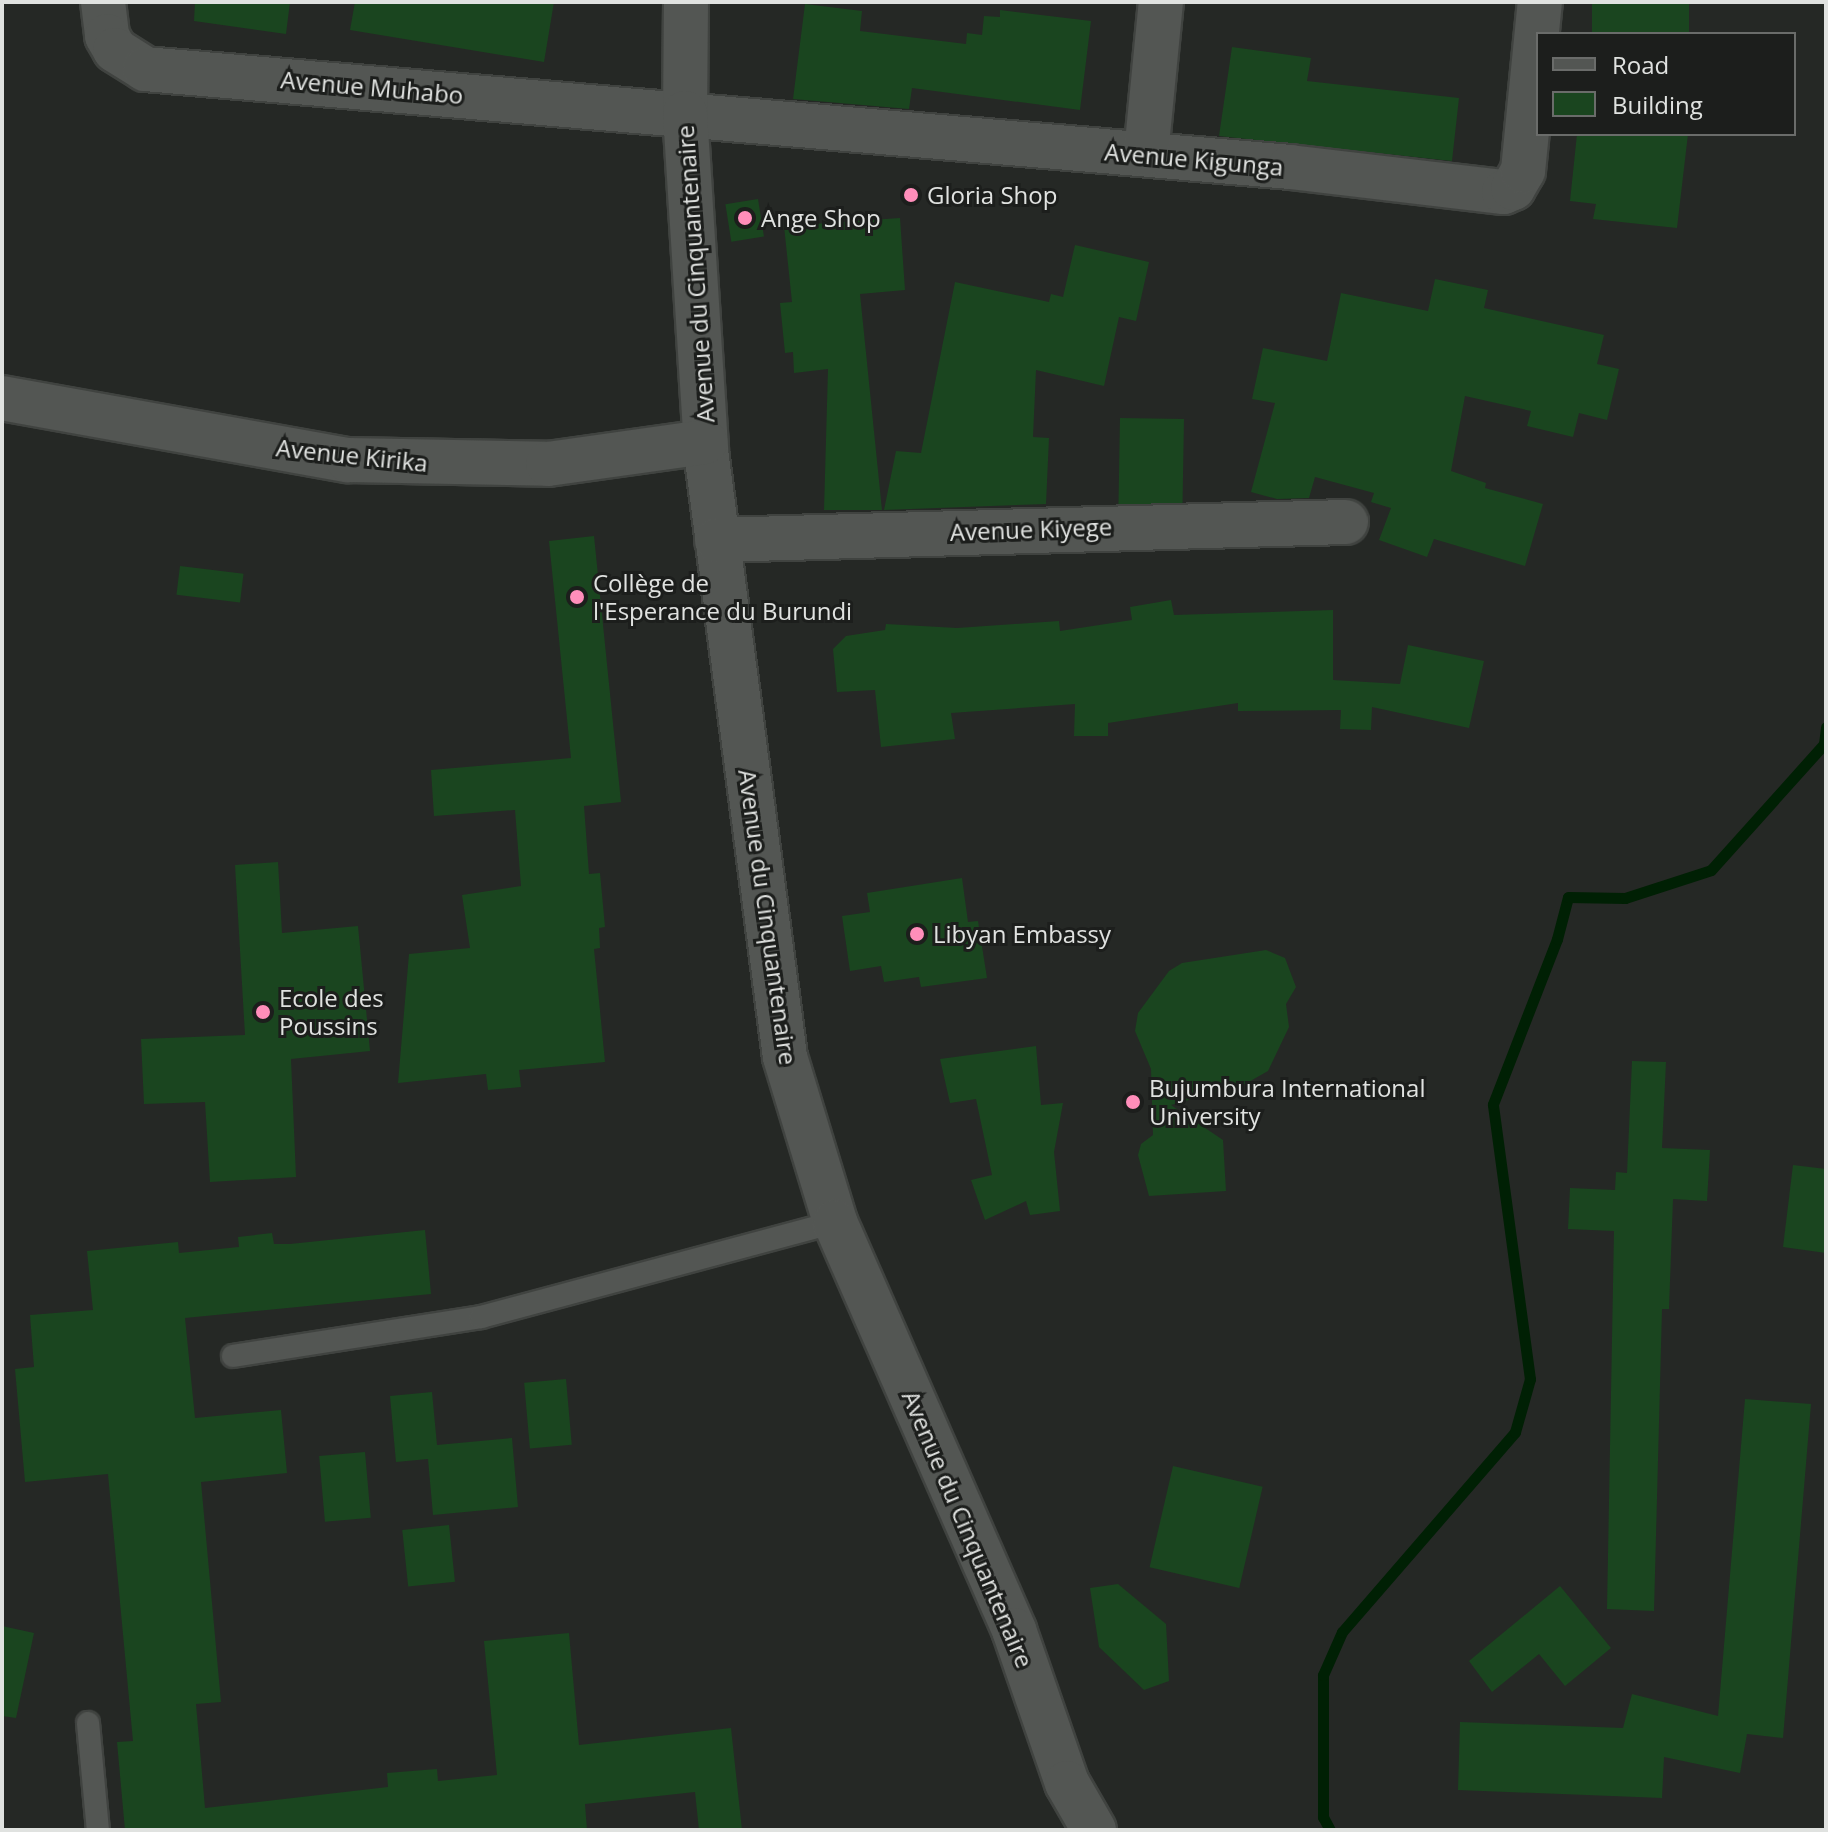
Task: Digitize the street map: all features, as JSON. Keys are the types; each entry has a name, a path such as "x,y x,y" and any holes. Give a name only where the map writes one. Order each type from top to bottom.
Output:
{"street":[{"name":"Avenue Muhabo","path":"103,2 107,36 115,50 145,69 685,113"},
{"name":"Avenue du Cinquantenaire","path":"686,2 685,113 705,442 782,1046 835,1222 1014,1630 1067,1783 1094,1830"},
{"path":"1146,154 1161,2"},
{"name":"Avenue Kigunga","path":"1537,32 1540,2"},
{"name":"Avenue Kigunga","path":"685,113 1146,154 1509,191 1523,171 1536,42"},
{"name":"Avenue Kirika","path":"2,398 348,460 548,464 705,442"},
{"name":"Avenue Kiyege","path":"717,540 1346,522"},
{"path":"1061,1830 1067,1783"}],"lane":[{"path":"233,1356 481,1317 835,1222"},
{"path":"88,1723 98,1830"}],"building":[{"path":"195,2 290,2 286,34 194,21"},
{"path":"355,2 554,2 544,62 350,30"},
{"path":"1592,2 1689,2 1689,32 1592,32"},
{"path":"805,4 862,11 860,31 966,44 967,33 982,35 984,16 1000,17 1000,10 1091,21 1080,110 912,88 909,109 793,99"},
{"path":"1232,47 1311,58 1307,81 1459,98 1452,161 1219,136"},
{"path":"1577,136 1688,136 1677,228 1593,219 1596,204 1570,201"},
{"path":"758,199 764,237 731,242 725,204"},
{"path":"900,218 905,290 860,294 882,510 824,510 828,369 794,373 793,352 785,353 780,303 792,302 784,226"},
{"path":"1075,245 1149,262 1136,321 1119,317 1104,386 1036,370 1033,437 1049,438 1046,504 884,510 896,451 921,453 955,282 1049,302 1051,294 1063,297"},
{"path":"1435,279 1488,290 1484,308 1604,335 1597,364 1619,369 1607,420 1579,413 1573,437 1527,426 1531,411 1465,396 1451,471 1486,483 1485,488 1543,504 1525,566 1434,539 1427,557 1379,540 1391,508 1371,502 1374,493 1315,477 1309,498 1277,499 1251,492 1275,403 1252,399 1263,348 1327,361 1341,293 1428,311"},
{"path":"1120,418 1184,419 1182,505 1118,504"},
{"path":"594,536 621,802 584,806 589,874 600,873 605,927 599,928 600,948 594,949 605,1062 519,1070 521,1087 488,1090 486,1074 398,1083 409,954 470,948 462,895 521,886 515,810 434,816 431,770 571,758 549,541"},
{"path":"180,566 244,574 240,603 176,595"},
{"path":"1171,600 1174,615 1333,610 1333,680 1400,684 1408,645 1484,661 1469,728 1372,707 1371,730 1340,729 1341,710 1238,711 1238,703 1108,723 1108,736 1074,736 1075,704 951,713 955,739 881,747 875,690 837,692 833,649 846,636 885,630 886,624 957,628 1059,621 1060,631 1132,620 1130,607"},
{"path":"278,862 282,933 358,926 370,1051 291,1059 296,1177 210,1182 205,1102 144,1104 141,1039 245,1035 235,865"},
{"name":"Libyan Embassy","path":"962,878 968,922 978,921 987,978 921,987 919,977 884,982 881,966 850,971 842,916 870,912 867,893"},
{"path":"1266,950 1285,958 1296,987 1286,1004 1289,1027 1268,1071 1245,1084 1171,1105 1223,1140 1226,1191 1149,1196 1138,1155 1141,1144 1153,1135 1151,1069 1135,1031 1138,1013 1169,971 1182,963"},
{"path":"1036,1046 1041,1105 1063,1103 1054,1152 1060,1211 1030,1215 1026,1201 985,1220 971,1180 992,1175 976,1099 950,1103 940,1059"},
{"path":"1632,1061 1666,1062 1662,1148 1710,1150 1707,1201 1673,1199 1669,1309 1662,1309 1654,1611 1607,1609 1614,1231 1568,1229 1570,1188 1615,1190 1616,1172 1627,1173"},
{"path":"1793,1165 1826,1169 1826,1253 1783,1247"},
{"path":"425,1230 431,1294 185,1318 195,1418 281,1410 287,1473 201,1482 221,1702 196,1704 205,1808 388,1787 387,1773 437,1769 438,1781 497,1775 484,1641 569,1633 579,1745 731,1728 742,1830 699,1830 695,1792 585,1804 587,1830 125,1830 117,1742 133,1741 108,1474 25,1482 15,1369 34,1367 30,1315 93,1310 87,1251 178,1242 179,1253 239,1247 238,1237 272,1233 274,1244 290,1244"},
{"path":"566,1379 572,1445 530,1448 524,1383"},
{"path":"432,1392 437,1445 512,1438 518,1507 433,1515 428,1459 396,1462 390,1396"},
{"path":"1745,1399 1811,1404 1783,1738 1747,1734 1740,1773 1664,1757 1662,1798 1458,1790 1460,1722 1623,1728 1632,1694 1718,1716"},
{"path":"365,1452 371,1518 325,1522 319,1456"},
{"path":"1173,1466 1263,1487 1239,1588 1150,1567"},
{"path":"449,1525 455,1582 408,1587 402,1530"},
{"path":"1118,1584 1166,1624 1169,1681 1144,1690 1099,1647 1090,1588"},
{"path":"1560,1586 1611,1648 1565,1686 1539,1654 1492,1692 1469,1661"},
{"path":"2,1626 34,1633 16,1718 2,1716"}],"waterway":[{"path":"1330,1830 1323,1817 1323,1675 1342,1632 1515,1432 1530,1379 1493,1104 1557,939 1568,897 1625,898 1711,870 1824,744 1826,727"}],"place":[{"name":"Gloria Shop","path":"911,195"},
{"name":"Ange Shop","path":"745,218"},
{"name":"Collège de l'Esperance du Burundi","path":"577,597"},
{"name":"Libyan Embassy","path":"917,934"},
{"name":"Ecole des Poussins","path":"263,1012"},
{"name":"Bujumbura International University","path":"1133,1102"}]}
